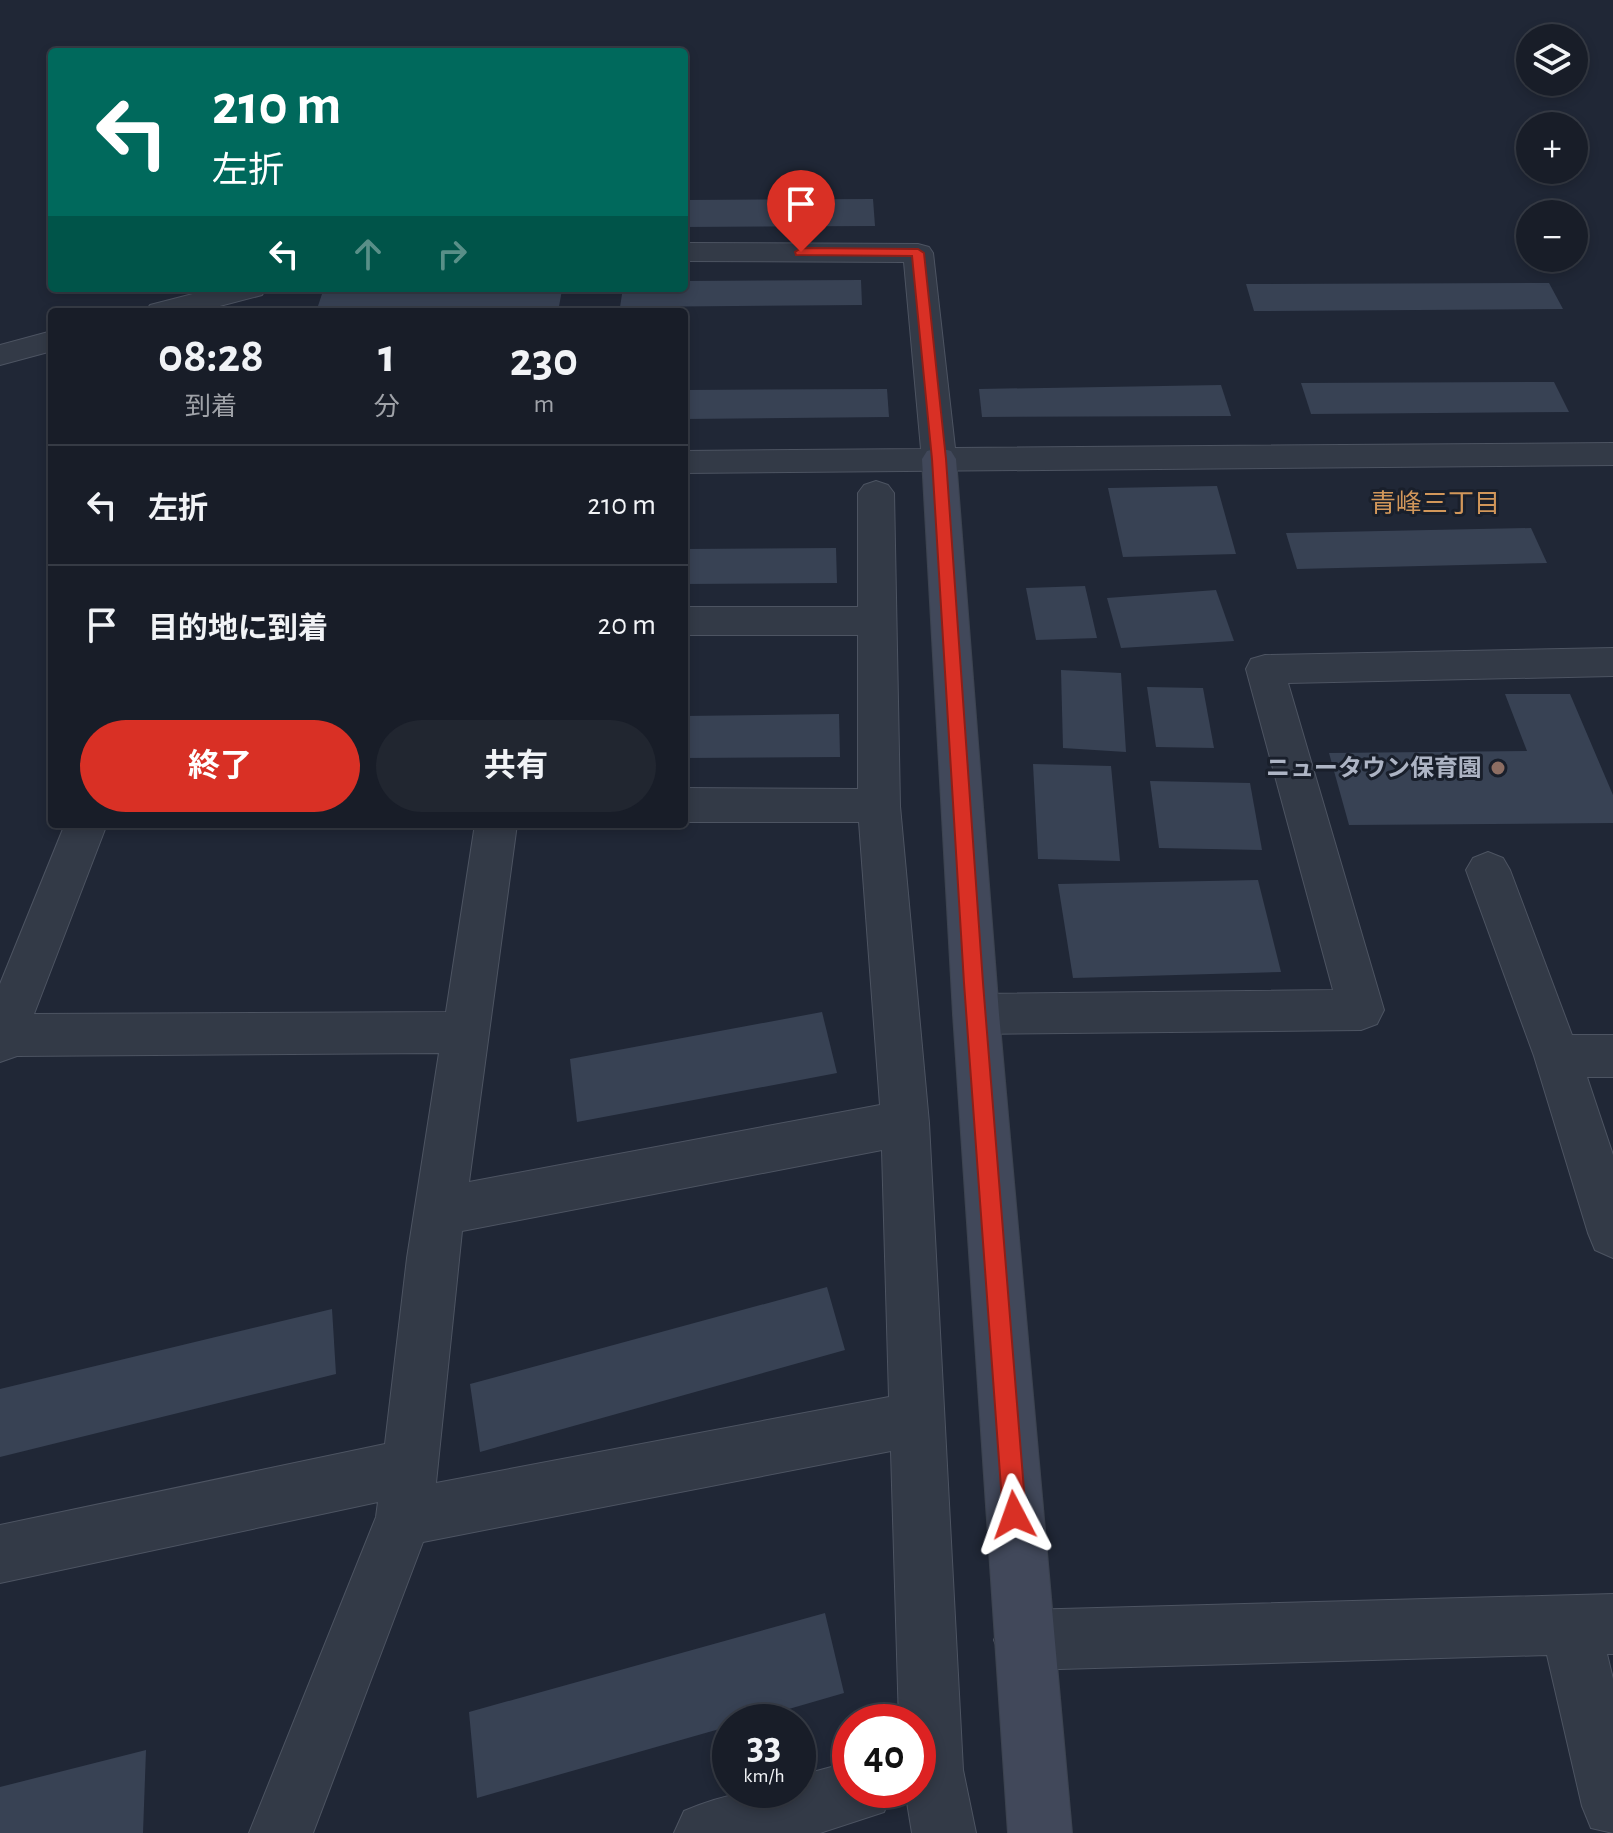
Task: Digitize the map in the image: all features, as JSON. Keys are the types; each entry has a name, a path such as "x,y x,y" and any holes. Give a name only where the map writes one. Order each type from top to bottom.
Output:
{"street":[{"path":"688,252 918,253 939,459 976,1014 1040,1833"},
{"path":"176,308 236,292"},
{"path":"0,355 48,342"},
{"path":"688,462 1613,454"},
{"path":"876,493 879,806 905,1123 923,1704"},
{"path":"688,621 877,621"},
{"path":"976,1014 1361,1010 1265,669 1613,662"},
{"path":"688,805 879,806"},
{"path":"84,828 1,1038 467,1032"},
{"path":"281,1833 406,1492 440,1211 495,828"},
{"path":"1488,870 1557,1056 1613,1233"},
{"path":"1557,1056 1613,1056"},
{"path":"440,1211 905,1123"},
{"path":"0,1554 915,1419"},
{"path":"1024,1640 1592,1624 1613,1806"},
{"path":"706,1833 832,1798"},
{"path":"936,1807 944,1833"}],"building":[{"path":"873,199 875,226 688,227 688,200"},
{"path":"861,280 862,305 620,307 622,292 688,292 688,281"},
{"path":"1549,283 1563,309 1254,311 1246,284"},
{"path":"323,292 562,292 559,308 317,308"},
{"path":"1554,382 1569,412 1311,414 1301,383"},
{"path":"1221,385 1231,416 982,417 979,389"},
{"path":"887,389 889,417 688,419 688,390"},
{"path":"1217,486 1236,554 1123,557 1108,488"},
{"path":"1531,528 1547,563 1297,569 1286,533"},
{"path":"836,548 837,583 688,584 688,549"},
{"path":"1085,586 1097,638 1036,640 1026,588"},
{"path":"1216,590 1234,641 1121,648 1107,598"},
{"path":"1061,670 1121,673 1126,752 1063,748"},
{"path":"1147,687 1203,688 1214,748 1156,747"},
{"path":"1505,694 1570,694 1613,795 1613,823 1349,825 1329,753 1527,751"},
{"path":"839,714 840,757 688,758 688,716"},
{"path":"1033,764 1111,766 1120,861 1038,859"},
{"path":"1150,781 1250,783 1262,850 1159,848"},
{"path":"1258,880 1281,972 1073,978 1058,884"},
{"path":"822,1012 837,1073 577,1122 570,1059"},
{"path":"827,1287 845,1350 480,1452 470,1384"},
{"path":"332,1309 336,1374 0,1457 0,1389"},
{"path":"825,1613 844,1693 806,1704 712,1704 712,1731 477,1798 469,1712"},
{"path":"146,1750 143,1833 0,1833 0,1787"}],"place":[{"name":"ニュータウン保育園","path":"1498,768"}],"district":[{"name":"青峰三丁目","path":"1435,503"}],"route":[{"path":"801,252 918,253 939,459 1014,1515"}]}
